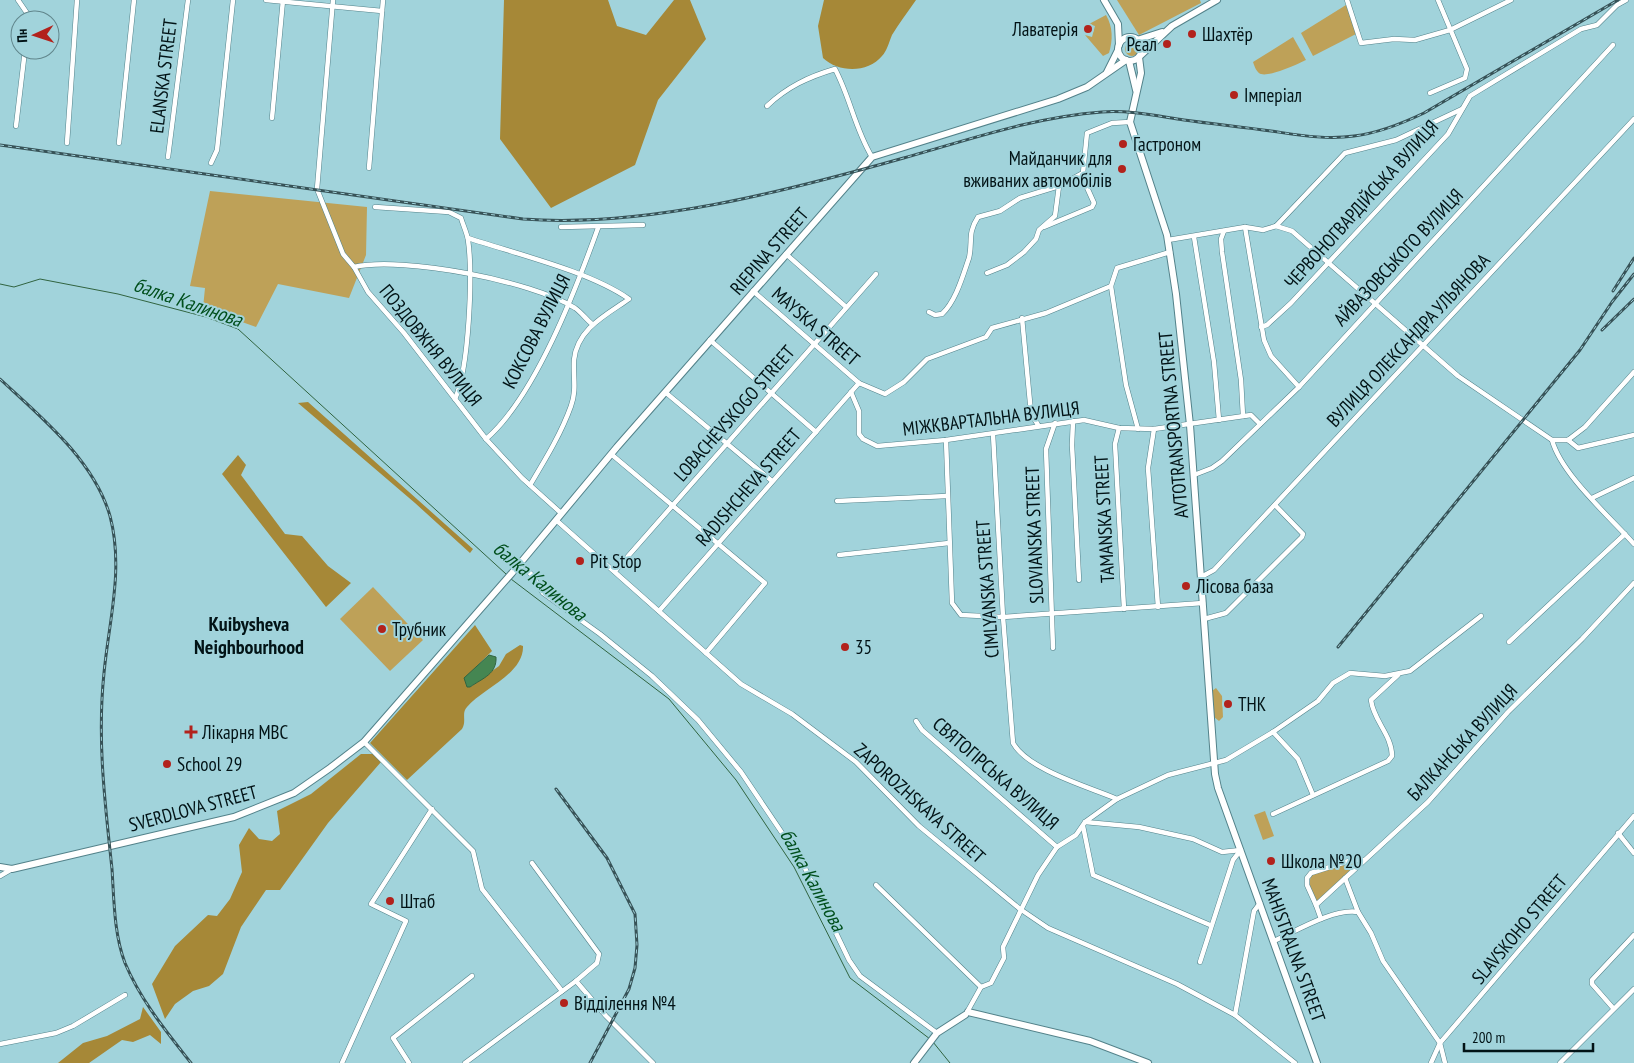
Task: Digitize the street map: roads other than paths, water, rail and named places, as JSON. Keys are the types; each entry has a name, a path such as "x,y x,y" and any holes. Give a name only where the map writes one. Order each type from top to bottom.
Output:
{"street":[{"path":"67,144 77,0"},
{"path":"119,144 134,0"},
{"name":"ELANSKA STREET","path":"168,156 188,0"},
{"path":"211,163 217,150 233,0"},
{"path":"266,0 382,11"},
{"name":"ПОЗДОВЖНЯ ВУЛИЦЯ","path":"333,0 317,189 343,254 354,267 368,292 404,333 486,438 530,486 561,513"},
{"path":"369,168 383,0"},
{"path":"1104,0 1118,24 1141,44 1140,56"},
{"path":"1103,76 1119,47 1128,38 1136,39 1158,34 1206,3 1217,0"},
{"path":"1347,0 1361,43 1394,39 1415,40 1451,30 1511,0"},
{"path":"1430,93 1465,78 1467,69 1438,0"},
{"name":"ЧЕРВОНОГВАРДІЙСЬКА ВУЛИЦЯ","path":"1261,327 1267,325 1291,303 1448,134 1470,96 1581,29 1597,25 1617,5 1626,0"},
{"path":"272,118 283,1"},
{"path":"1118,24 1120,56 1127,61 1136,91"},
{"path":"767,106 791,86 814,75 835,69 843,84 863,142 872,157 1058,99 1087,87 1127,61 1140,56 1172,26"},
{"name":"АЙВАЗОВСЬКОГО ВУЛИЦЯ","path":"1194,475 1212,468 1222,461 1299,387 1613,45"},
{"name":"AVTOTRANSPORTNA STREET","path":"1140,56 1140,73 1130,122 1168,240 1170,252 1190,425 1214,763"},
{"path":"16,126 24,60"},
{"path":"1168,240 1245,228 1263,230 1276,226 1345,153 1396,140 1463,109"},
{"name":"ВУЛИЦЯ ОЛЕКСАНДРА УЛЬЯНОВА","path":"1201,577 1214,570 1634,118"},
{"path":"1039,230 1092,207 1094,203 1085,183 1083,173 1087,134 1112,123 1130,122"},
{"name":"RIEPINA STREET","path":"512,573 611,454 872,157"},
{"path":"929,312 935,315 942,314 951,301 968,259 971,229 978,217 1000,211 1020,198 1059,186 1083,173"},
{"path":"987,273 1007,265 1024,252 1036,239 1039,230 1055,216 1059,186"},
{"path":"375,207 449,212 461,218 468,238 470,273 466,341 459,390 455,399"},
{"path":"561,227 598,228 643,225"},
{"path":"1276,226 1292,231 1458,376 1552,440 1568,440 1585,427 1634,372"},
{"name":"КОКСОВА ВУЛИЦЯ","path":"486,438 498,428 528,384 569,304 598,228"},
{"path":"1245,228 1261,327 1271,356 1299,387"},
{"path":"1224,231 1221,239 1222,252 1241,380 1243,416 1251,415 1260,424"},
{"path":"1194,237 1214,362 1219,420"},
{"path":"468,238 581,276 616,290 629,299 592,324 584,334 574,359 576,387 571,407 549,454 530,486"},
{"path":"1138,429 1126,385 1111,286 1117,268 1170,252"},
{"path":"786,254 845,306"},
{"path":"354,267 395,264 470,273 538,292 569,304 578,309 592,324"},
{"name":"LOBACHEVSKOGO STREET","path":"615,571 771,394 845,306 876,274"},
{"path":"1038,425 1031,413 1022,318 1046,314 1111,286"},
{"name":"MAYSKA STREET","path":"753,291 859,383 885,394 904,382 927,358 986,337 992,328 1022,318"},
{"path":"710,340 816,432"},
{"name":"RADISHCHEVA STREET","path":"659,611 859,383"},
{"path":"665,392 772,481"},
{"name":"МІЖКВАРТАЛЬНА ВУЛИЦЯ","path":"851,392 859,411 857,422 859,434 868,443 877,446 946,440 1038,425 1084,420 1119,428 1154,429 1243,416"},
{"path":"1074,421 1072,445 1079,580"},
{"name":"SLOVIANSKA STREET","path":"1053,648 1046,449 1055,423"},
{"name":"TAMANSKA STREET","path":"1119,428 1114,444 1124,609"},
{"path":"1154,429 1148,468 1158,607"},
{"name":"CIMLYANSKA STREET","path":"992,434 1013,743 1020,754 1038,765 1117,799"},
{"path":"1568,440 1578,448 1634,435"},
{"path":"946,440 952,603 959,614 968,617 1003,617 1203,603"},
{"path":"1552,440 1555,452 1592,498 1634,544"},
{"path":"611,454 765,583 706,653"},
{"path":"1592,498 1634,478"},
{"path":"837,501 947,496"},
{"path":"1204,619 1226,613 1302,537 1303,534 1275,505"},
{"name":"ZAPOROZHSKAYA STREET","path":"556,520 740,684 792,714 856,762 919,826 1020,909 1048,928 1177,984 1235,1015 1295,1063"},
{"path":"1510,642 1625,534"},
{"path":"839,555 950,543"},
{"path":"519,563 532,575 543,593 600,634 652,676 698,720 741,772 803,864 849,960 860,976 937,1033"},
{"name":"SVERDLOVA STREET","path":"0,867 12,869 234,816 260,808 294,793 364,742 512,573"},
{"name":"БАЛКАНСЬКА ВУЛИЦЯ","path":"1316,905 1364,860 1386,843 1428,802 1508,712 1582,639 1634,582"},
{"path":"1273,814 1388,761 1392,756 1385,730 1371,706 1371,700 1399,675 1410,671 1480,616"},
{"path":"914,1063 937,1033 966,1013 981,987 991,983 1004,958 1003,947 1038,875 1057,847 1076,835 1084,824 1117,799 1168,775 1226,760 1274,732 1318,701 1333,683 1350,673 1399,675"},
{"name":"СВЯТОГІРСЬКА ВУЛИЦЯ","path":"916,721 922,730 1057,847"},
{"path":"1274,732 1298,759 1314,795"},
{"path":"364,742 473,852 482,889 562,991"},
{"name":"MAHISTRALNA STREET","path":"1214,763 1218,788 1317,1063"},
{"path":"342,1063 406,921 371,904 432,809"},
{"name":"SLAVSKOHO STREET","path":"1430,1063 1440,1044 1548,920 1634,816"},
{"path":"1084,824 1093,875 1210,925"},
{"name":"СВЯТОГІРСЬКА ВУЛИЦЯ","path":"1084,824 1148,829 1188,838 1222,852 1241,850"},
{"path":"1618,833 1634,853"},
{"path":"1200,962 1210,925 1233,860 1241,850"},
{"path":"1321,919 1307,885 1307,878 1311,873 1352,860 1364,860"},
{"path":"465,1063 576,981 597,963 598,954 532,863"},
{"path":"0,876 12,869"},
{"path":"1346,878 1358,912 1371,933 1384,961 1440,1044 1445,1063"},
{"path":"876,885 981,987"},
{"path":"1235,1015 1254,911 1260,903"},
{"path":"1274,942 1321,919 1350,911 1358,912"},
{"path":"1614,1008 1592,984 1592,980 1634,935"},
{"path":"409,1063 393,1038 472,976"},
{"path":"576,981 606,1016 653,1063"},
{"path":"1560,1063 1634,988"},
{"path":"0,1044 56,1033 73,1026 125,995"},
{"path":"966,1013 1090,1042 1148,1063"}],"waterway":[{"name":"балка Калинова","path":"0,284 14,287 40,279 118,294 206,317 238,329 506,574"},
{"name":"балка Калинова","path":"511,579 669,699 736,780 794,867 850,978 930,1039"},
{"name":"балка Калинова","path":"933,1042 950,1063"}],"railway":[{"path":"0,145 523,219 616,218 665,213 761,195 809,184 1025,124 1102,112 1154,115 1323,137 1363,135 1398,124 1424,113 1618,0"},
{"path":"1613,291 1634,258"},
{"path":"1338,647 1580,350 1612,302 1634,274"},
{"path":"1602,330 1634,299"},
{"path":"0,379 49,424 79,458 92,476 110,516 116,555 116,575 104,673 101,723 105,796 117,929 121,952 131,977 155,1015 191,1063"},
{"path":"556,789 607,858 635,914 637,945 635,968 629,989 590,1063"}],"place":[{"name":"Лаватерія","path":"1088,29"},
{"name":"Шахтёр","path":"1192,34"},
{"name":"Рєал","path":"1167,44"},
{"name":"Імперіал","path":"1234,95"},
{"name":"Гастроном","path":"1123,144"},
{"name":"Майданчик для вживаних автомобілів","path":"1122,169"},
{"name":"Pit Stop","path":"580,561"},
{"name":"Лісова база","path":"1186,586"},
{"name":"Трубник","path":"382,629"},
{"name":"35","path":"845,647"},
{"name":"ТНК","path":"1228,704"},
{"name":"Лікарня МВС","path":"191,732"},
{"name":"School 29","path":"167,764"},
{"name":"Школа №20","path":"1271,861"},
{"name":"Штаб","path":"390,901"},
{"name":"Відділення №4","path":"564,1003"}],"district":[{"name":"Kuibysheva Neighbourhood","path":"249,636"}]}
